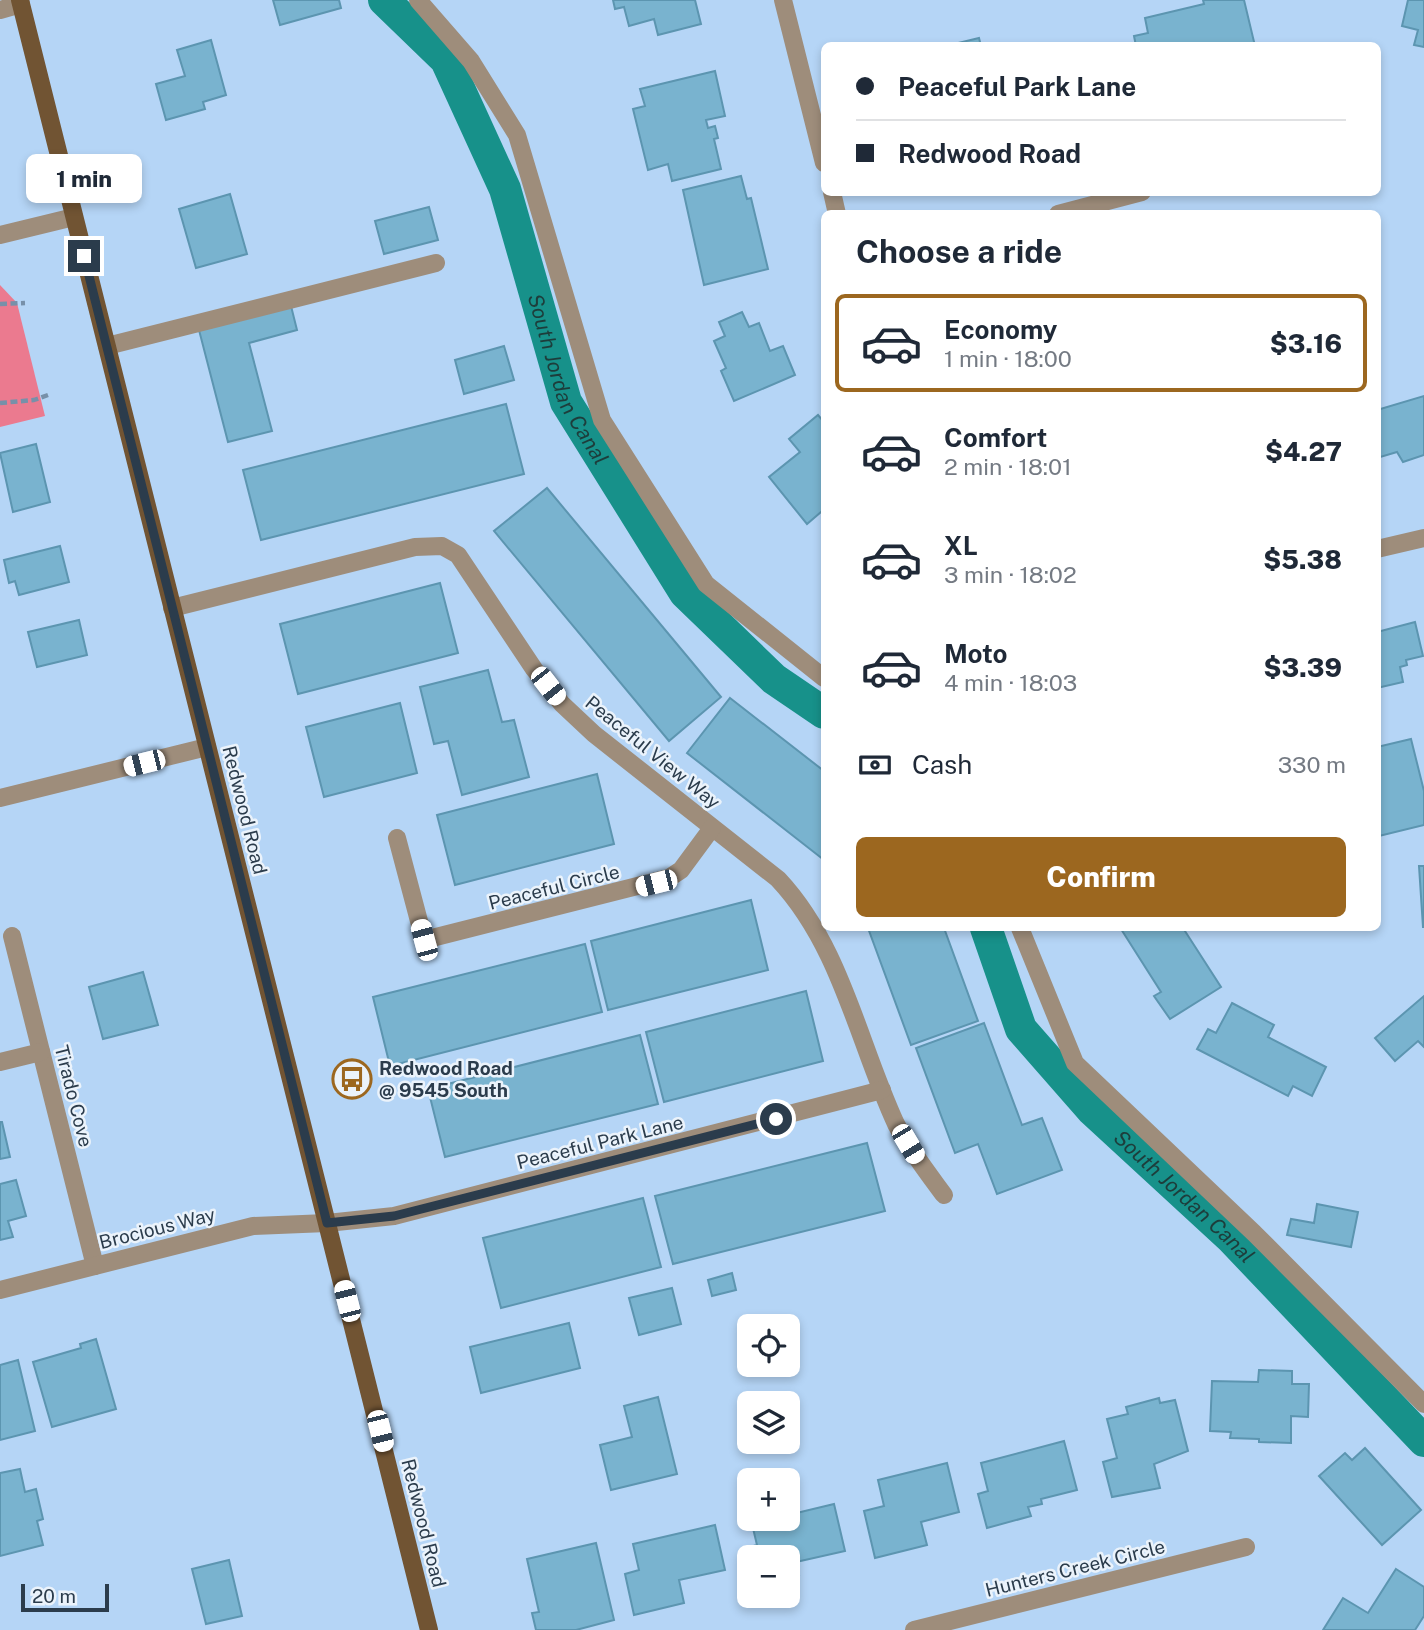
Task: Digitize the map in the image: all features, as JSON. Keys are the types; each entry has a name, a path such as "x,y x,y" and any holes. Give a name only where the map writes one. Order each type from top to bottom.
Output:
{"main road":[{"name":"Redwood Road","path":"20,2 429,1630"}],"street":[{"path":"418,0 471,61 517,135 602,421 706,584 821,676"},
{"path":"783,0 821,151"},
{"path":"0,10 20,2"},
{"path":"1073,210 1127,196"},
{"path":"0,235 74,217"},
{"path":"107,346 436,263"},
{"path":"1381,548 1424,538"},
{"name":"Peaceful View Way","path":"172,608 415,547 442,547 458,555 470,569 534,668 562,704 594,734 778,879 811,919 824,943 881,1090 898,1126 944,1195"},
{"path":"0,798 207,747"},
{"name":"Peaceful Circle","path":"397,838 424,940 669,878 681,870 712,828"},
{"path":"1021,931 1075,1063 1254,1233 1424,1404"},
{"name":"Tirado Cove","path":"12,936 96,1266"},
{"path":"0,1062 41,1052"},
{"name":"Peaceful Park Lane","path":"327,1223 394,1216 881,1090"},
{"name":"Brocious Way","path":"0,1290 253,1226 327,1223"},
{"name":"Hunters Creek Circle","path":"914,1630 1246,1547"}],"path":[{"path":"0,304 25,303"},
{"path":"0,403 48,396"}],"shaded area":[{"path":"0,285 17,303 45,416 0,427"}],"building":[{"path":"273,0 339,0 341,8 280,25"},
{"path":"613,0 695,0 701,24 658,35 654,19 629,26 624,7 615,9"},
{"path":"1203,0 1244,0 1254,42 1135,42 1134,36 1148,33 1145,18 1204,4"},
{"path":"1408,0 1424,0 1424,47 1414,45 1418,30 1402,26"},
{"path":"979,38 980,42 962,42"},
{"path":"211,40 226,95 203,102 205,109 166,120 156,84 185,76 177,50"},
{"path":"715,71 725,116 706,120 708,128 715,126 718,138 714,139 721,169 672,181 668,164 648,170 633,109 645,106 640,89"},
{"path":"741,176 747,199 751,198 768,269 704,285 683,190"},
{"path":"230,194 247,254 196,268 179,209"},
{"path":"429,207 438,240 384,254 375,221"},
{"path":"291,306 297,330 249,343 272,431 228,442 199,330"},
{"path":"742,312 749,327 759,323 770,351 783,346 795,375 734,401 721,371 726,368 714,341 725,336 719,322"},
{"path":"504,346 514,380 464,394 455,360"},
{"path":"1424,396 1424,455 1403,462 1397,452 1381,457 1381,409"},
{"path":"506,404 524,474 261,540 243,470"},
{"path":"818,415 821,418 821,512 807,524 769,477 800,452 789,439"},
{"path":"36,444 50,502 13,512 0,453"},
{"path":"547,488 721,697 669,741 494,531"},
{"path":"60,546 69,582 19,595 15,581 9,583 4,560"},
{"path":"440,583 458,653 298,694 280,624"},
{"path":"79,620 87,655 37,667 28,632"},
{"path":"1415,622 1423,656 1406,660 1407,665 1400,667 1403,682 1381,687 1381,631"},
{"path":"488,670 502,722 514,720 529,777 462,795 448,741 434,744 420,687"},
{"path":"730,698 821,769 821,858 687,753"},
{"path":"400,703 417,773 324,797 306,727"},
{"path":"1411,739 1424,791 1424,825 1381,836 1381,746"},
{"path":"597,774 614,844 455,885 437,815"},
{"path":"1419,866 1424,866 1424,927 1423,927"},
{"path":"751,900 768,970 608,1010 591,941"},
{"path":"869,931 945,931 978,1021 911,1045"},
{"path":"1122,931 1185,931 1221,987 1170,1019 1154,996 1161,992"},
{"path":"585,944 602,1012 390,1066 373,997"},
{"path":"143,972 158,1025 103,1039 89,987"},
{"path":"806,991 823,1061 664,1102 646,1032"},
{"path":"1424,996 1424,1047 1418,1041 1395,1061 1375,1038"},
{"path":"1232,1003 1274,1025 1268,1037 1326,1067 1312,1096 1293,1086 1288,1096 1197,1049 1208,1029 1216,1033"},
{"path":"984,1023 1022,1125 1042,1118 1062,1170 997,1194 978,1144 955,1153 916,1048"},
{"path":"640,1035 658,1104 445,1157 428,1089"},
{"path":"0,1122 10,1157 0,1159"},
{"path":"867,1143 885,1211 673,1264 655,1196"},
{"path":"16,1180 26,1216 8,1221 13,1237 0,1240 0,1184"},
{"path":"643,1198 661,1267 501,1308 483,1238"},
{"path":"1317,1204 1358,1212 1351,1247 1287,1235 1291,1219 1314,1223"},
{"path":"732,1273 736,1290 712,1296 708,1280"},
{"path":"672,1288 681,1324 639,1335 629,1298"},
{"path":"569,1323 580,1368 481,1393 470,1347"},
{"path":"96,1339 116,1409 52,1427 33,1362 81,1348 80,1344"},
{"path":"18,1360 35,1431 0,1440 0,1365"},
{"path":"1259,1370 1292,1371 1292,1384 1309,1384 1308,1417 1291,1416 1291,1443 1230,1438 1231,1432 1210,1431 1212,1381 1258,1382"},
{"path":"658,1397 677,1474 611,1490 600,1445 632,1437 624,1406"},
{"path":"1159,1398 1160,1403 1175,1400 1188,1451 1154,1464 1160,1488 1112,1497 1103,1462 1117,1458 1107,1419 1128,1414 1126,1407"},
{"path":"1064,1441 1077,1490 1041,1499 1042,1504 1028,1507 1031,1516 987,1528 978,1494 988,1491 981,1463"},
{"path":"1365,1448 1421,1510 1382,1545 1319,1476 1345,1453 1352,1460"},
{"path":"947,1463 959,1512 921,1522 927,1545 875,1558 864,1511 884,1506 878,1480"},
{"path":"20,1469 25,1492 36,1489 43,1519 37,1521 43,1545 0,1556 0,1473"},
{"path":"834,1504 845,1551 800,1561 800,1545 757,1545 754,1531 800,1531 800,1512"},
{"path":"715,1525 725,1570 679,1580 684,1603 634,1615 625,1574 639,1570 633,1544"},
{"path":"596,1543 614,1620 576,1630 536,1630 532,1613 539,1612 527,1559"},
{"path":"229,1560 242,1616 206,1624 192,1569"},
{"path":"1396,1569 1424,1587 1424,1616 1415,1630 1323,1630 1343,1598 1368,1613"}],"waterway":[{"name":"South Jordan Canal","path":"384,0 446,60 505,189 566,402 685,593 774,679 821,711"},
{"name":"South Jordan Canal","path":"987,931 1021,1029 1092,1110 1231,1238 1424,1441"}],"place":[{"name":"Redwood Road @ 9545 South","path":"352,1079"}],"route":[{"path":"84,256 327,1223 394,1216 776,1119"}]}
